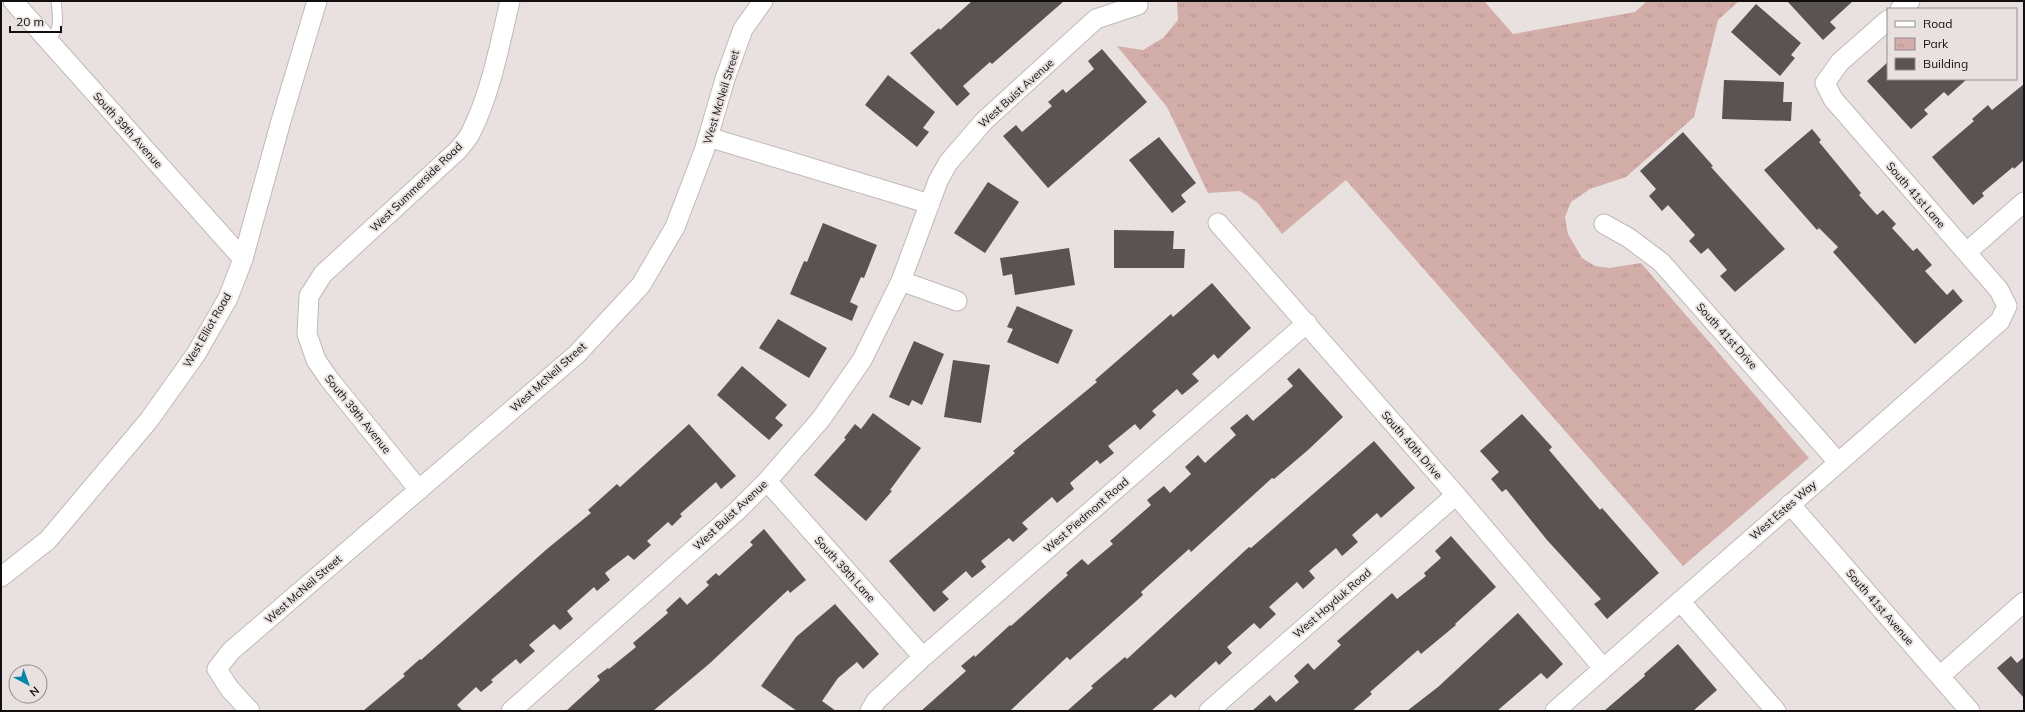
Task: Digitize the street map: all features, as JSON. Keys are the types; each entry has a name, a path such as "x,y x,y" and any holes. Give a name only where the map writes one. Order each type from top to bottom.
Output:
{"street":[{"name":"South 39th Avenue","path":"13,1 243,259"},
{"name":"West Elliot Road","path":"1,577 48,540 149,420 196,354 228,298 243,259 281,121 317,1"},
{"name":"West Summerside Road","path":"308,334 309,296 323,274 458,150 471,132 479,116 510,1"},
{"name":"West McNeil Street","path":"250,711 229,688 217,669 231,651 577,354 641,285 675,227 708,137 725,79 742,30 763,1"},
{"path":"1901,8 1910,1"},
{"name":"West Buist Avenue","path":"511,711 731,516 767,481 821,419 862,360 901,281 938,181 948,163 984,121 1096,19 1138,5"},
{"name":"South 41st Lane","path":"1887,21 1840,62 1825,83 1833,99 2000,290 2007,306"},
{"path":"708,137 930,204"},
{"path":"1967,252 2024,202"},
{"name":"South 40th Drive","path":"1218,223 1307,323 1604,668"},
{"name":"South 41st Drive","path":"1604,224 1629,238 1661,262 1838,462"},
{"path":"901,281 957,301"},
{"name":"West Estes Way","path":"1555,711 2000,321 2007,306"},
{"name":"West Piedmont Road","path":"870,711 876,702 923,657 1307,323"},
{"name":"South 39th Avenue","path":"308,334 316,360 329,379 418,490"},
{"name":"South 39th Lane","path":"767,481 923,657"},
{"name":"West Hayduk Road","path":"1208,711 1456,495"},
{"name":"South 41st Avenue","path":"1790,504 1970,711"},
{"path":"1680,601 1776,711"},
{"path":"1940,676 2024,602"}],"lane":[{"path":"50,42 57,32 58,21 56,1"}],"green space":[{"path":"1177,1 1484,1 1513,34 1635,12 1647,1 1739,1 1718,20 1694,117 1626,177 1590,189 1571,202 1565,217 1568,234 1582,258 1595,266 1609,268 1641,263 1809,458 1683,566 1346,180 1282,234 1258,203 1240,191 1208,193 1167,107 1117,46 1143,50 1163,38 1178,20"}],"building":[{"path":"972,1 1064,1 992,64 990,62 963,86 970,94 957,106 910,53 939,28 940,30"},
{"path":"1787,1 1853,1 1830,22 1836,28 1823,40"},
{"path":"1756,4 1801,43 1791,55 1795,58 1780,76 1731,32"},
{"path":"1102,49 1147,102 1048,188 1003,136 1016,125 1022,132 1052,106 1048,102 1063,89 1066,93 1094,69 1088,61"},
{"path":"1887,63 1887,80 1966,80 1948,96 1944,92 1924,110 1928,114 1911,129 1867,81"},
{"path":"888,75 935,112 923,128 929,132 917,147 865,105"},
{"path":"1724,80 1784,82 1783,102 1792,102 1791,121 1722,119"},
{"path":"2024,84 2024,160 2014,169 2013,167 1982,193 1984,196 1973,205 1932,157 1974,121 1972,119 1988,105 1992,110"},
{"path":"1812,129 1821,140 1819,142 1861,193 1859,195 1877,215 1883,210 1896,224 1892,228 1913,251 1917,248 1932,265 1925,271 1947,295 1953,289 1963,301 1915,344 1833,252 1838,247 1819,228 1817,230 1764,170"},
{"path":"1683,132 1713,166 1711,167 1785,249 1735,292 1720,276 1727,270 1708,248 1701,254 1689,241 1695,235 1668,205 1662,211 1649,196 1656,189 1640,171"},
{"path":"1159,137 1196,183 1181,195 1186,202 1172,213 1129,160"},
{"path":"988,182 1019,202 985,253 954,233"},
{"path":"823,223 877,245 864,278 861,277 850,302 858,306 852,321 790,294 804,261 807,262"},
{"path":"1114,230 1174,231 1173,249 1185,249 1184,268 1114,268"},
{"path":"1069,248 1075,285 1015,295 1012,274 1003,276 1000,258"},
{"path":"1212,283 1251,328 1218,359 1214,354 1192,374 1199,381 1182,395 1177,389 1152,411 1156,415 1140,430 1135,424 1108,446 1114,453 1100,464 1097,460 1070,483 1074,489 1057,503 1052,497 1022,523 1028,529 1013,542 1009,538 981,561 986,567 972,578 966,571 942,592 949,599 934,612 889,561 1015,453 1013,451 1097,382 1095,380 1171,314 1173,317"},
{"path":"1017,306 1073,330 1058,364 1007,342 1013,329 1007,327"},
{"path":"778,319 827,348 809,378 759,348"},
{"path":"914,341 944,354 922,405 912,400 909,406 889,397"},
{"path":"953,360 990,365 981,423 944,417"},
{"path":"742,366 787,405 775,418 783,425 769,440 717,395"},
{"path":"1299,368 1343,417 1308,450 1274,479 1272,478 1191,552 1189,549 1141,592 1143,595 1070,660 1067,657 1010,711 921,711 966,671 961,666 974,655 975,657 1010,625 1011,626 1068,575 1066,573 1082,559 1088,565 1113,544 1110,541 1151,505 1147,500 1164,486 1170,493 1191,474 1185,467 1198,455 1205,463 1236,435 1230,428 1247,414 1253,421 1293,386 1287,379"},
{"path":"873,413 921,448 890,490 892,491 866,521 814,475 846,439 844,438 855,424 861,429"},
{"path":"1522,414 1552,447 1549,450 1600,510 1602,508 1659,573 1607,619 1594,604 1601,599 1547,540 1506,489 1502,492 1491,479 1499,472 1480,451"},
{"path":"689,424 736,476 721,489 716,482 680,514 682,516 672,526 668,522 647,541 651,545 634,560 628,555 605,573 610,580 597,591 594,587 567,611 573,619 560,630 554,624 529,645 535,651 520,664 516,659 491,680 493,682 481,692 476,687 457,705 463,711 363,711 405,676 403,674 420,659 421,660 547,549 591,513 588,510 617,484 620,487"},
{"path":"1374,441 1415,488 1381,518 1377,513 1352,535 1358,542 1342,556 1336,548 1309,571 1315,578 1303,589 1297,582 1269,607 1276,614 1260,629 1254,623 1227,647 1232,653 1219,665 1216,661 1175,698 1171,694 1151,711 1067,711 1093,688 1091,686 1125,657 1127,659 1249,547 1251,548"},
{"path":"764,529 806,580 790,593 788,590 709,664 653,711 566,711 600,680 597,676 608,668 609,669 636,647 633,643 668,613 666,610 680,597 687,605 709,585 706,582 716,573 719,576 753,545 750,542"},
{"path":"1451,536 1496,587 1455,624 1456,625 1421,654 1418,650 1370,692 1372,694 1352,711 1252,711 1270,695 1276,702 1299,682 1294,676 1308,663 1314,670 1341,645 1337,641 1392,593 1397,599 1426,576 1424,573 1441,558 1435,551"},
{"path":"835,604 879,654 863,669 857,662 838,678 822,701 836,711 797,711 761,686 796,637"},
{"path":"1518,613 1563,664 1547,679 1541,673 1497,711 1407,711 1438,687"},
{"path":"1678,644 1717,690 1693,711 1604,711 1645,676 1644,674"},
{"path":"2011,656 2017,663 2024,657 2024,698 1997,668"}]}
